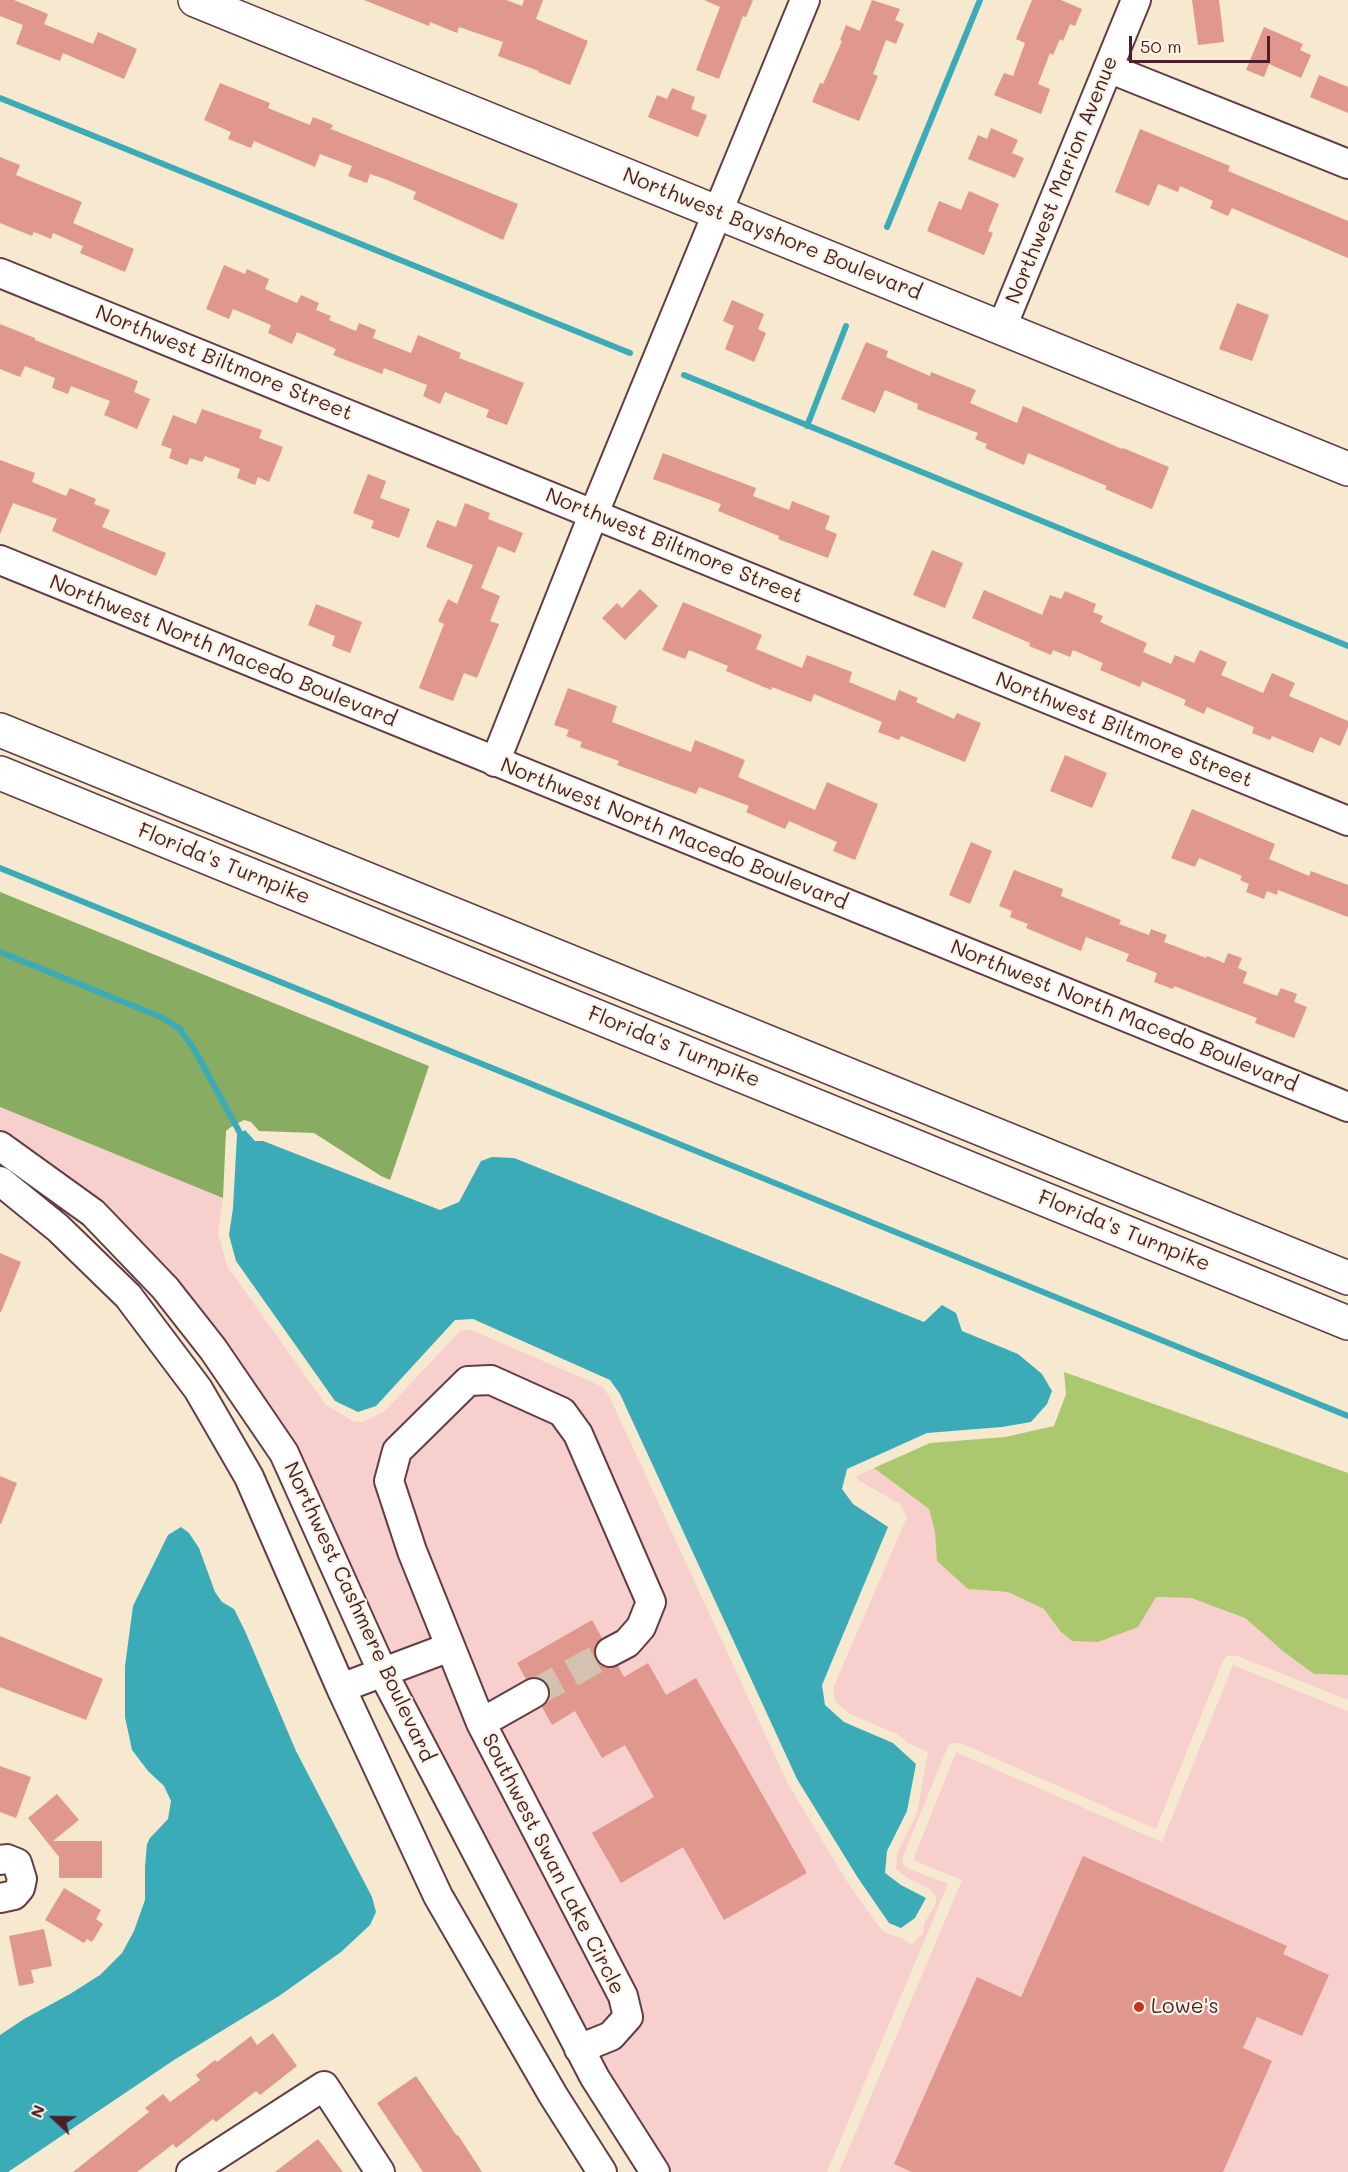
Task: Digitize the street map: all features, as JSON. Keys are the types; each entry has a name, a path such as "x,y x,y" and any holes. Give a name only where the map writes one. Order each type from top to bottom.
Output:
{"main road":[{"name":"Northwest Bayshore Boulevard","path":"195,0 1348,469"},
{"name":"Florida's Turnpike","path":"0,730 1348,1278"},
{"name":"Florida's Turnpike","path":"0,773 1348,1323"}],"street":[{"path":"495,762 594,513 804,0"},
{"name":"Northwest Marion Avenue","path":"1002,327 1136,0"},
{"path":"1108,68 1348,164"},
{"name":"Northwest Biltmore Street","path":"0,273 1348,821"},
{"name":"Northwest North Macedo Boulevard","path":"0,560 1348,1107"},
{"name":"Northwest Cashmere Boulevard","path":"0,1146 93,1213 165,1288 213,1349 284,1453 383,1672 579,2049 655,2172"},
{"name":"Northwest Cashmere Boulevard","path":"0,1181 58,1228 128,1296 198,1389 249,1477 342,1688 438,1896 553,2096 602,2172"},
{"name":"Southwest Swan Lake Circle","path":"579,2049 611,2036 628,2017 623,1996 481,1723 412,1551 389,1481 397,1451 468,1381 491,1380 562,1412 578,1434 651,1602 641,1627 627,1642 610,1652"},
{"path":"342,1688 450,1647"},
{"name":"Southwest Swan Lake Circle","path":"481,1723 534,1693"},
{"path":"0,1860 8,1859 17,1863 22,1879 20,1888 14,1895 0,1898"},
{"path":"191,2172 324,2086 380,2172"}],"shaded area":[{"path":"0,1107 223,1198 218,1233 227,1266 326,1405 353,1421 362,1422 384,1412 461,1330 471,1330 603,1387 788,1784 848,1883 880,1928 885,1933 902,1938 911,1945 923,1933 924,1924 936,1903 936,1896 930,1889 906,1877 896,1869 897,1854 917,1813 928,1752 909,1744 897,1734 850,1714 835,1701 833,1688 907,1517 900,1504 858,1480 856,1476 874,1468 929,1509 935,1532 968,1589 1008,1592 1044,1609 1060,1631 1156,1597 1191,1598 1245,1618 1284,1652 1314,1674 1348,1675 1348,1700 1237,1656 1227,1656 1223,1661 1156,1829 960,1743 948,1746 902,1859 904,1865 909,1869 948,1884 827,2172 667,2172 604,2073 221,1344 0,1134"},
{"path":"1233,1665 1348,1711 1348,2172 839,2172 962,1880 913,1860 956,1752 1162,1842"}],"green space":[{"path":"0,892 429,1066 390,1180 314,1133 259,1131 251,1122 244,1120 226,1131 223,1198 0,1107"},
{"path":"1064,1372 1348,1473 1348,1675 1314,1674 1284,1652 1245,1618 1191,1598 1156,1597 1138,1627 1098,1642 1072,1641 1060,1631 1044,1609 1008,1592 968,1589 937,1561 935,1532 929,1509 874,1468 930,1443 1005,1437 1054,1426 1066,1394"}],"water":[{"path":"245,1130 255,1141 263,1141 440,1210 459,1202 481,1161 492,1157 514,1158 924,1322 942,1305 956,1313 962,1331 1018,1354 1042,1374 1052,1391 1047,1404 1031,1422 1002,1427 927,1433 847,1469 842,1489 853,1504 888,1527 822,1685 825,1705 844,1722 893,1743 916,1764 907,1811 887,1851 885,1873 901,1885 926,1898 915,1918 901,1928 889,1923 858,1878 797,1779 620,1394 610,1380 473,1319 455,1320 376,1406 358,1412 335,1401 236,1261 229,1235 233,1208 237,1135"},
{"path":"181,1527 189,1533 199,1548 215,1592 222,1602 234,1609 296,1751 372,1897 376,1912 370,1925 341,1952 279,1996 174,2060 8,2172 0,2172 0,2035 100,1975 122,1953 134,1931 145,1900 147,1844 168,1819 171,1801 164,1786 148,1771 132,1750 125,1717 125,1666 133,1606 168,1535"}],"building":[{"path":"0,0 14,0 48,14 44,24 93,44 98,32 137,49 124,79 63,53 60,61 16,44 23,25 0,16"},
{"path":"364,0 506,0 522,6 524,0 543,0 536,19 588,41 570,85 498,56 503,42 459,27 457,33 430,22 429,26"},
{"path":"704,0 753,0 746,17 743,16 719,79 696,70 720,7"},
{"path":"872,0 900,9 895,20 904,24 896,44 886,40 873,74 878,76 859,121 812,102 820,83 823,84 842,41 840,40 846,25 860,31"},
{"path":"1032,0 1061,0 1082,9 1075,26 1070,24 1063,41 1060,39 1053,55 1050,53 1038,84 1050,89 1041,114 994,95 1004,73 1013,76 1025,43 1016,39"},
{"path":"1192,0 1219,0 1224,42 1198,45"},
{"path":"1264,27 1303,44 1300,50 1311,55 1301,78 1269,64 1264,77 1246,70"},
{"path":"1319,75 1348,87 1348,113 1310,97"},
{"path":"220,83 270,103 268,108 310,125 313,117 333,125 331,129 518,204 503,240 413,199 416,192 385,179 370,174 367,183 348,176 352,166 320,154 315,167 254,141 251,148 228,139 231,132 204,120"},
{"path":"672,88 695,97 691,109 707,115 698,137 648,117 657,95 667,99"},
{"path":"991,128 1018,140 1012,153 1024,158 1015,178 968,159 978,135 987,139"},
{"path":"1140,129 1230,166 1228,171 1348,221 1348,258 1232,208 1228,216 1210,208 1213,201 1180,186 1178,192 1158,184 1149,206 1115,192"},
{"path":"0,157 20,165 16,175 82,202 73,223 134,249 125,272 80,253 83,246 53,233 51,239 34,232 32,236 0,223"},
{"path":"969,191 999,204 988,231 993,233 984,255 927,231 939,201 961,210"},
{"path":"224,265 245,274 247,269 269,279 265,289 297,303 301,295 319,303 316,310 331,316 329,320 356,331 359,323 376,330 373,338 411,353 418,335 461,353 459,358 524,383 507,425 486,417 489,410 445,392 440,404 423,396 427,385 384,368 382,374 333,355 336,349 297,332 292,344 268,333 271,325 233,309 229,319 206,309"},
{"path":"732,300 764,314 758,329 766,333 754,362 725,349 734,326 723,321"},
{"path":"1237,303 1269,315 1252,361 1219,349"},
{"path":"0,324 138,381 134,392 150,399 137,429 104,415 110,401 71,386 68,394 52,388 55,378 25,366 20,377 0,369"},
{"path":"866,342 888,351 886,357 930,376 931,372 976,390 970,403 1017,423 1023,406 1169,467 1152,509 1105,489 1107,486 1028,453 1024,465 985,448 987,444 975,439 978,433 917,409 918,404 885,390 875,413 841,399"},
{"path":"202,409 262,430 259,438 283,447 269,482 258,477 255,485 237,478 240,469 205,456 202,462 190,458 187,465 169,458 172,449 161,445 173,415 196,424"},
{"path":"663,453 756,488 753,496 789,510 792,501 830,516 825,529 837,534 828,558 778,539 779,536 718,511 721,504 653,479"},
{"path":"0,460 35,473 32,482 66,496 70,488 96,499 94,504 110,510 102,527 166,553 156,576 52,531 57,519 13,503 0,534"},
{"path":"368,474 386,481 380,498 410,509 399,538 371,528 374,521 353,513"},
{"path":"465,503 490,513 488,519 523,533 515,553 498,546 481,588 500,596 490,621 499,624 477,678 464,673 453,701 419,688 444,624 438,621 448,599 457,604 473,565 426,547 437,520 456,527"},
{"path":"932,550 963,563 945,608 913,595"},
{"path":"640,589 658,606 625,640 602,618 617,603 622,608"},
{"path":"984,590 1042,615 1050,595 1061,599 1065,591 1096,604 1093,612 1103,616 1100,622 1147,643 1143,652 1171,664 1175,655 1194,663 1200,650 1227,662 1221,675 1263,693 1272,673 1295,683 1289,696 1348,721 1348,727 1340,746 1320,737 1313,753 1272,736 1270,740 1252,733 1254,727 1207,707 1204,714 1184,705 1186,700 1142,681 1140,687 1100,670 1103,663 1073,650 1070,657 1053,650 1051,655 1029,646 1030,643 972,618"},
{"path":"683,602 762,635 756,649 802,668 807,655 852,672 849,682 895,701 899,690 918,698 916,702 954,719 957,713 981,723 965,762 901,736 899,740 878,732 882,722 814,694 811,702 772,687 771,690 726,671 728,666 689,650 685,659 662,650"},
{"path":"316,604 362,622 350,653 332,646 335,636 308,625"},
{"path":"568,688 617,706 612,722 691,752 695,740 745,760 738,777 815,810 827,782 878,804 855,860 833,851 837,842 789,821 785,829 746,812 749,806 699,787 696,794 617,765 619,761 580,747 582,742 566,736 569,730 554,725"},
{"path":"1065,755 1107,773 1092,808 1050,791"},
{"path":"1192,809 1275,844 1269,859 1309,876 1311,871 1348,885 1348,917 1278,890 1277,895 1267,891 1264,899 1246,892 1249,884 1240,880 1242,876 1199,858 1195,867 1171,858"},
{"path":"971,842 992,851 970,904 949,895"},
{"path":"1014,870 1063,889 1061,896 1121,920 1119,924 1149,935 1151,929 1167,935 1164,942 1224,963 1228,953 1242,958 1238,968 1247,972 1243,983 1277,996 1281,988 1297,994 1294,1002 1307,1007 1294,1038 1255,1023 1257,1018 1174,986 1173,989 1154,982 1157,973 1126,961 1129,954 1086,937 1081,951 1026,928 1028,924 1010,917 1012,911 999,906"},
{"path":"0,1253 21,1262 1,1312 0,1312"},
{"path":"0,1476 17,1483 1,1524 0,1524"},
{"path":"592,1620 602,1638 596,1644 594,1652 596,1660 602,1666 610,1668 618,1666 624,1677 648,1663 666,1695 696,1678 807,1873 724,1920 683,1847 621,1883 592,1833 654,1797 625,1745 602,1758 575,1711 552,1725 542,1707 548,1702 550,1694 548,1684 535,1677 526,1679 517,1663"},
{"path":"0,1636 103,1679 86,1720 0,1687"},
{"path":"0,1766 31,1777 16,1818 0,1812"},
{"path":"57,1794 79,1820 53,1841 102,1841 102,1878 59,1878 59,1857 28,1818"},
{"name":"Lowe's","path":"1083,1856 1287,1946 1283,1954 1329,1975 1302,2036 1257,2017 1243,2048 1272,2061 1223,2172 912,2172 894,2164 977,1977 1021,1997"},
{"path":"64,1888 101,1910 96,1919 103,1924 92,1942 87,1939 84,1943 45,1920"},
{"path":"44,1929 52,1966 31,1970 34,1983 19,1986 9,1936"},
{"path":"273,2033 297,2066 260,2095 256,2091 216,2122 213,2119 176,2148 173,2144 137,2172 73,2172 149,2112 145,2108 163,2094 170,2102 200,2080 196,2075 215,2060 217,2062 251,2036 257,2045"},
{"path":"416,2076 482,2172 423,2172 377,2103"},
{"path":"318,2139 343,2172 275,2172"}],"waterway":[{"path":"887,227 980,0"},
{"path":"0,98 630,353"},
{"path":"807,426 846,326"},
{"path":"684,375 1348,646"},
{"path":"0,868 1348,1416"},
{"path":"0,952 161,1017 179,1028 194,1049 240,1133"}],"tunnel":[{"path":"534,1693 610,1652"}],"place":[{"name":"Lowe's","path":"1139,2007"}]}
